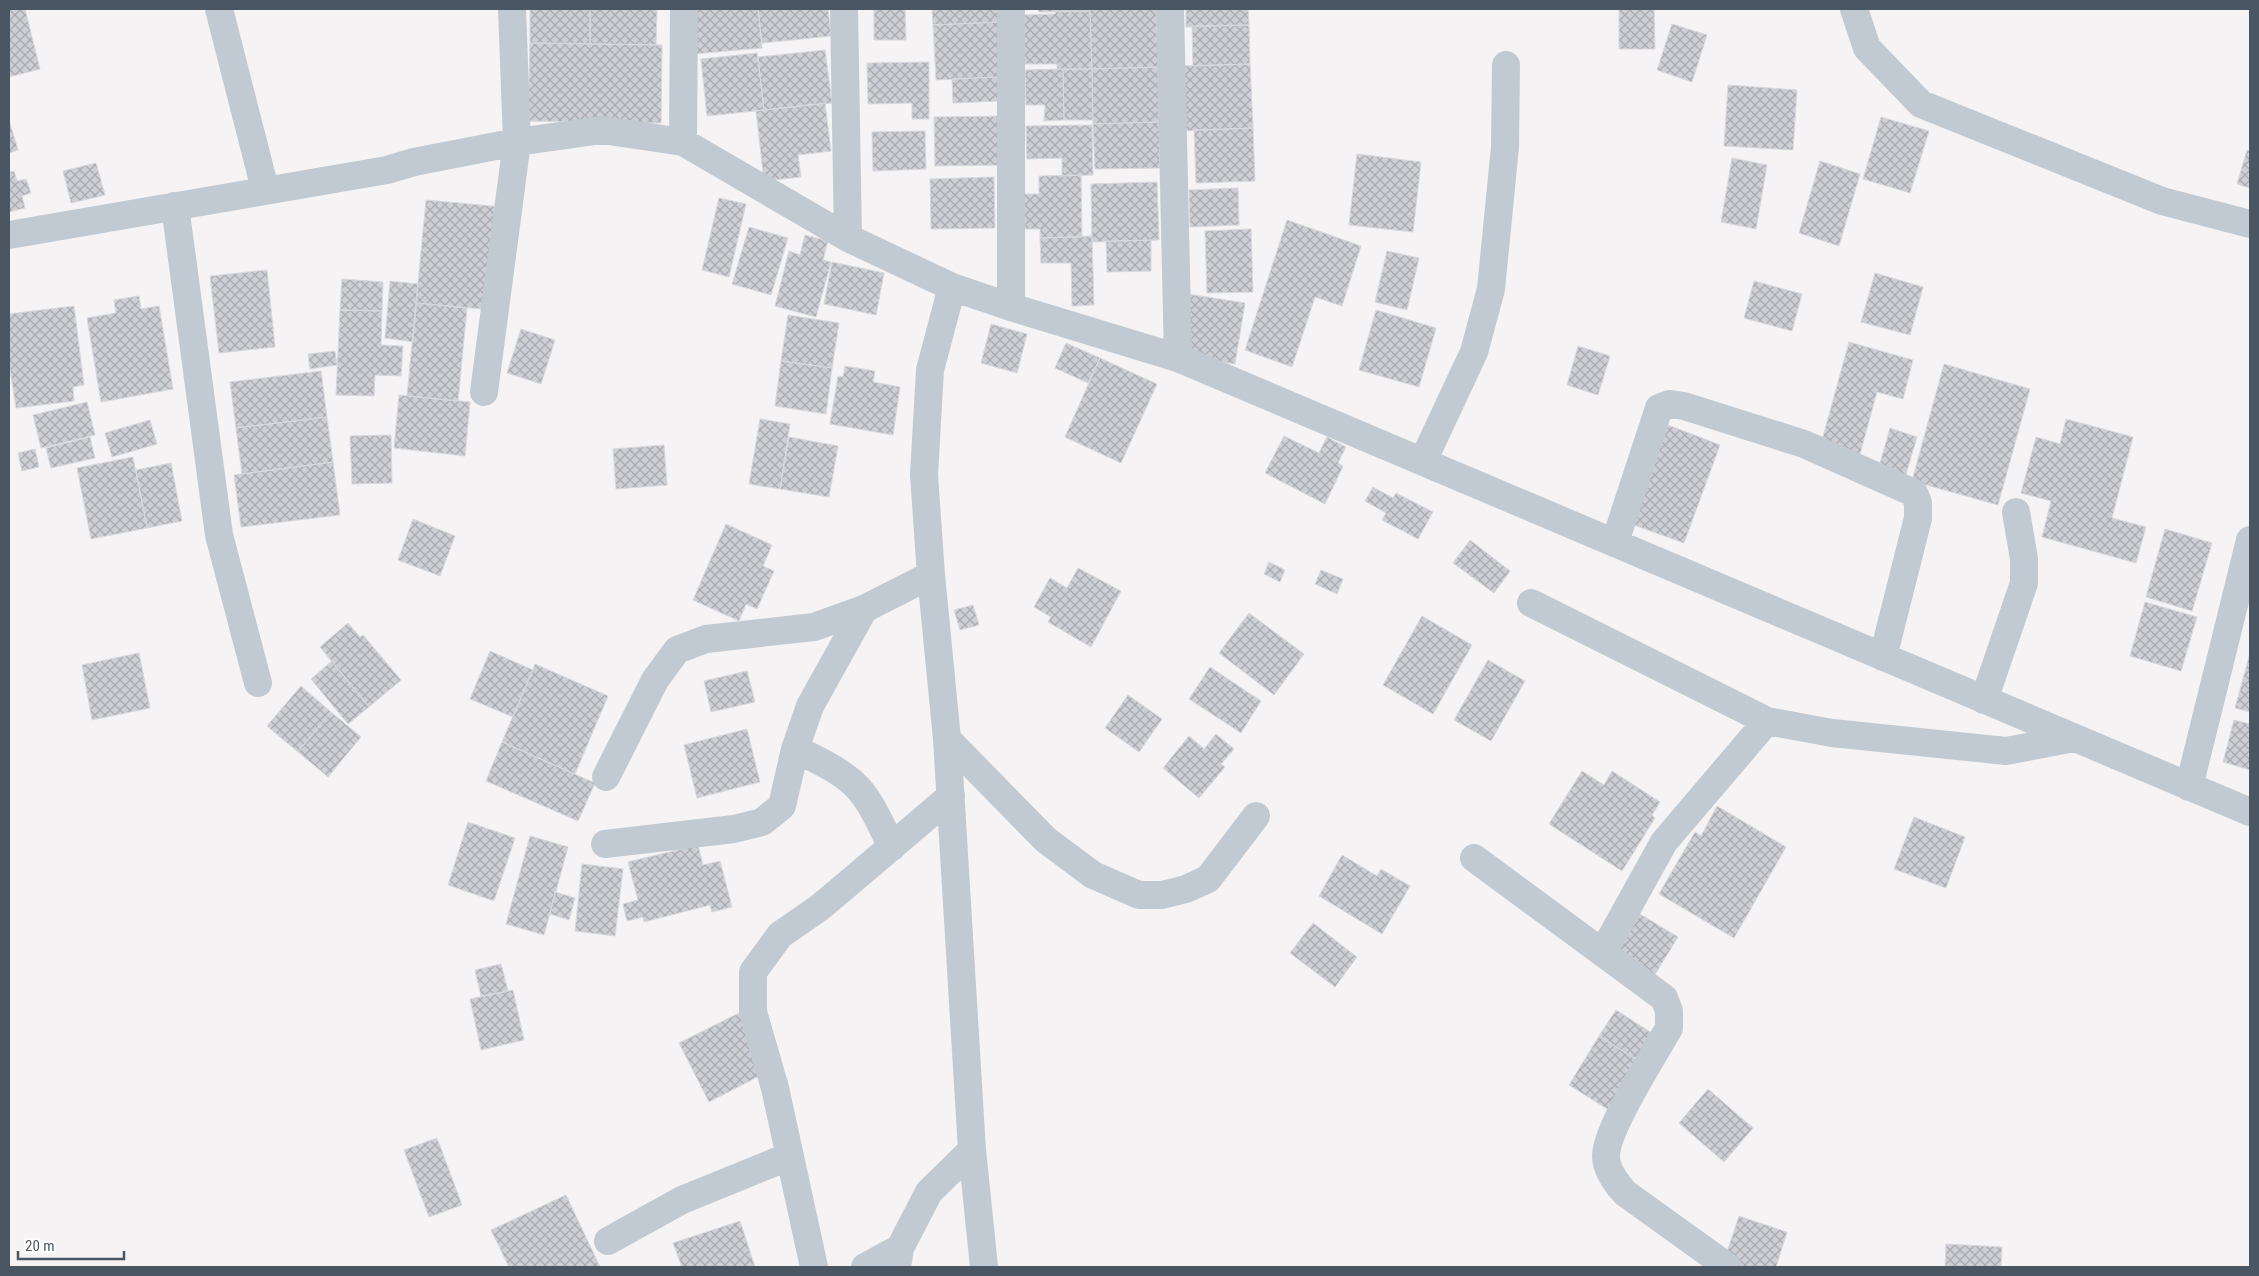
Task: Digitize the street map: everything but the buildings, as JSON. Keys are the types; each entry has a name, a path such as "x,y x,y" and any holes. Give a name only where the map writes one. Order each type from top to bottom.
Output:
{"street":[{"path":"219,9 265,190"},
{"path":"484,392 517,142 512,9"},
{"path":"683,142 684,9"},
{"path":"844,9 848,238"},
{"path":"1011,9 1011,307"},
{"path":"1170,9 1178,358"},
{"path":"1854,9 1867,48 1921,104 2162,202 2250,224"},
{"path":"1423,461 1474,352 1491,289 1505,147 1506,65"},
{"path":"9,235 387,170 414,162 517,142 602,130 683,142 848,238 952,287 1178,358 2250,812"},
{"path":"175,206 219,535 258,683"},
{"path":"952,287 930,370 924,476 931,576 947,739 972,1150 984,1267"},
{"path":"1615,542 1659,408 1670,404 1684,406 1804,444 1914,493 1918,503 1918,518 1883,657"},
{"path":"1984,700 2024,583 2024,559 2016,512"},
{"path":"2189,787 2250,540"},
{"path":"606,777 655,680 677,650 706,639 814,627 864,610 931,576"},
{"path":"1532,603 1767,721 1832,733 2006,751 2074,738"},
{"path":"605,844 734,829 762,822 782,806 795,749 810,706 864,610"},
{"path":"1603,952 1664,842 1767,721"},
{"path":"947,739 1046,840 1093,875 1138,895 1162,895 1186,890 1208,879 1256,816"},
{"path":"795,749 828,766 854,784 874,811 892,847"},
{"path":"814,1267 776,1088 753,1012 753,972 780,935 818,908 951,796"},
{"path":"1474,858 1664,998 1669,1011 1669,1028 1610,1134 1606,1156 1614,1180 1625,1193 1728,1267"},
{"path":"865,1267 899,1258 929,1192 972,1150"},
{"path":"608,1241 682,1200 790,1156"}]}
